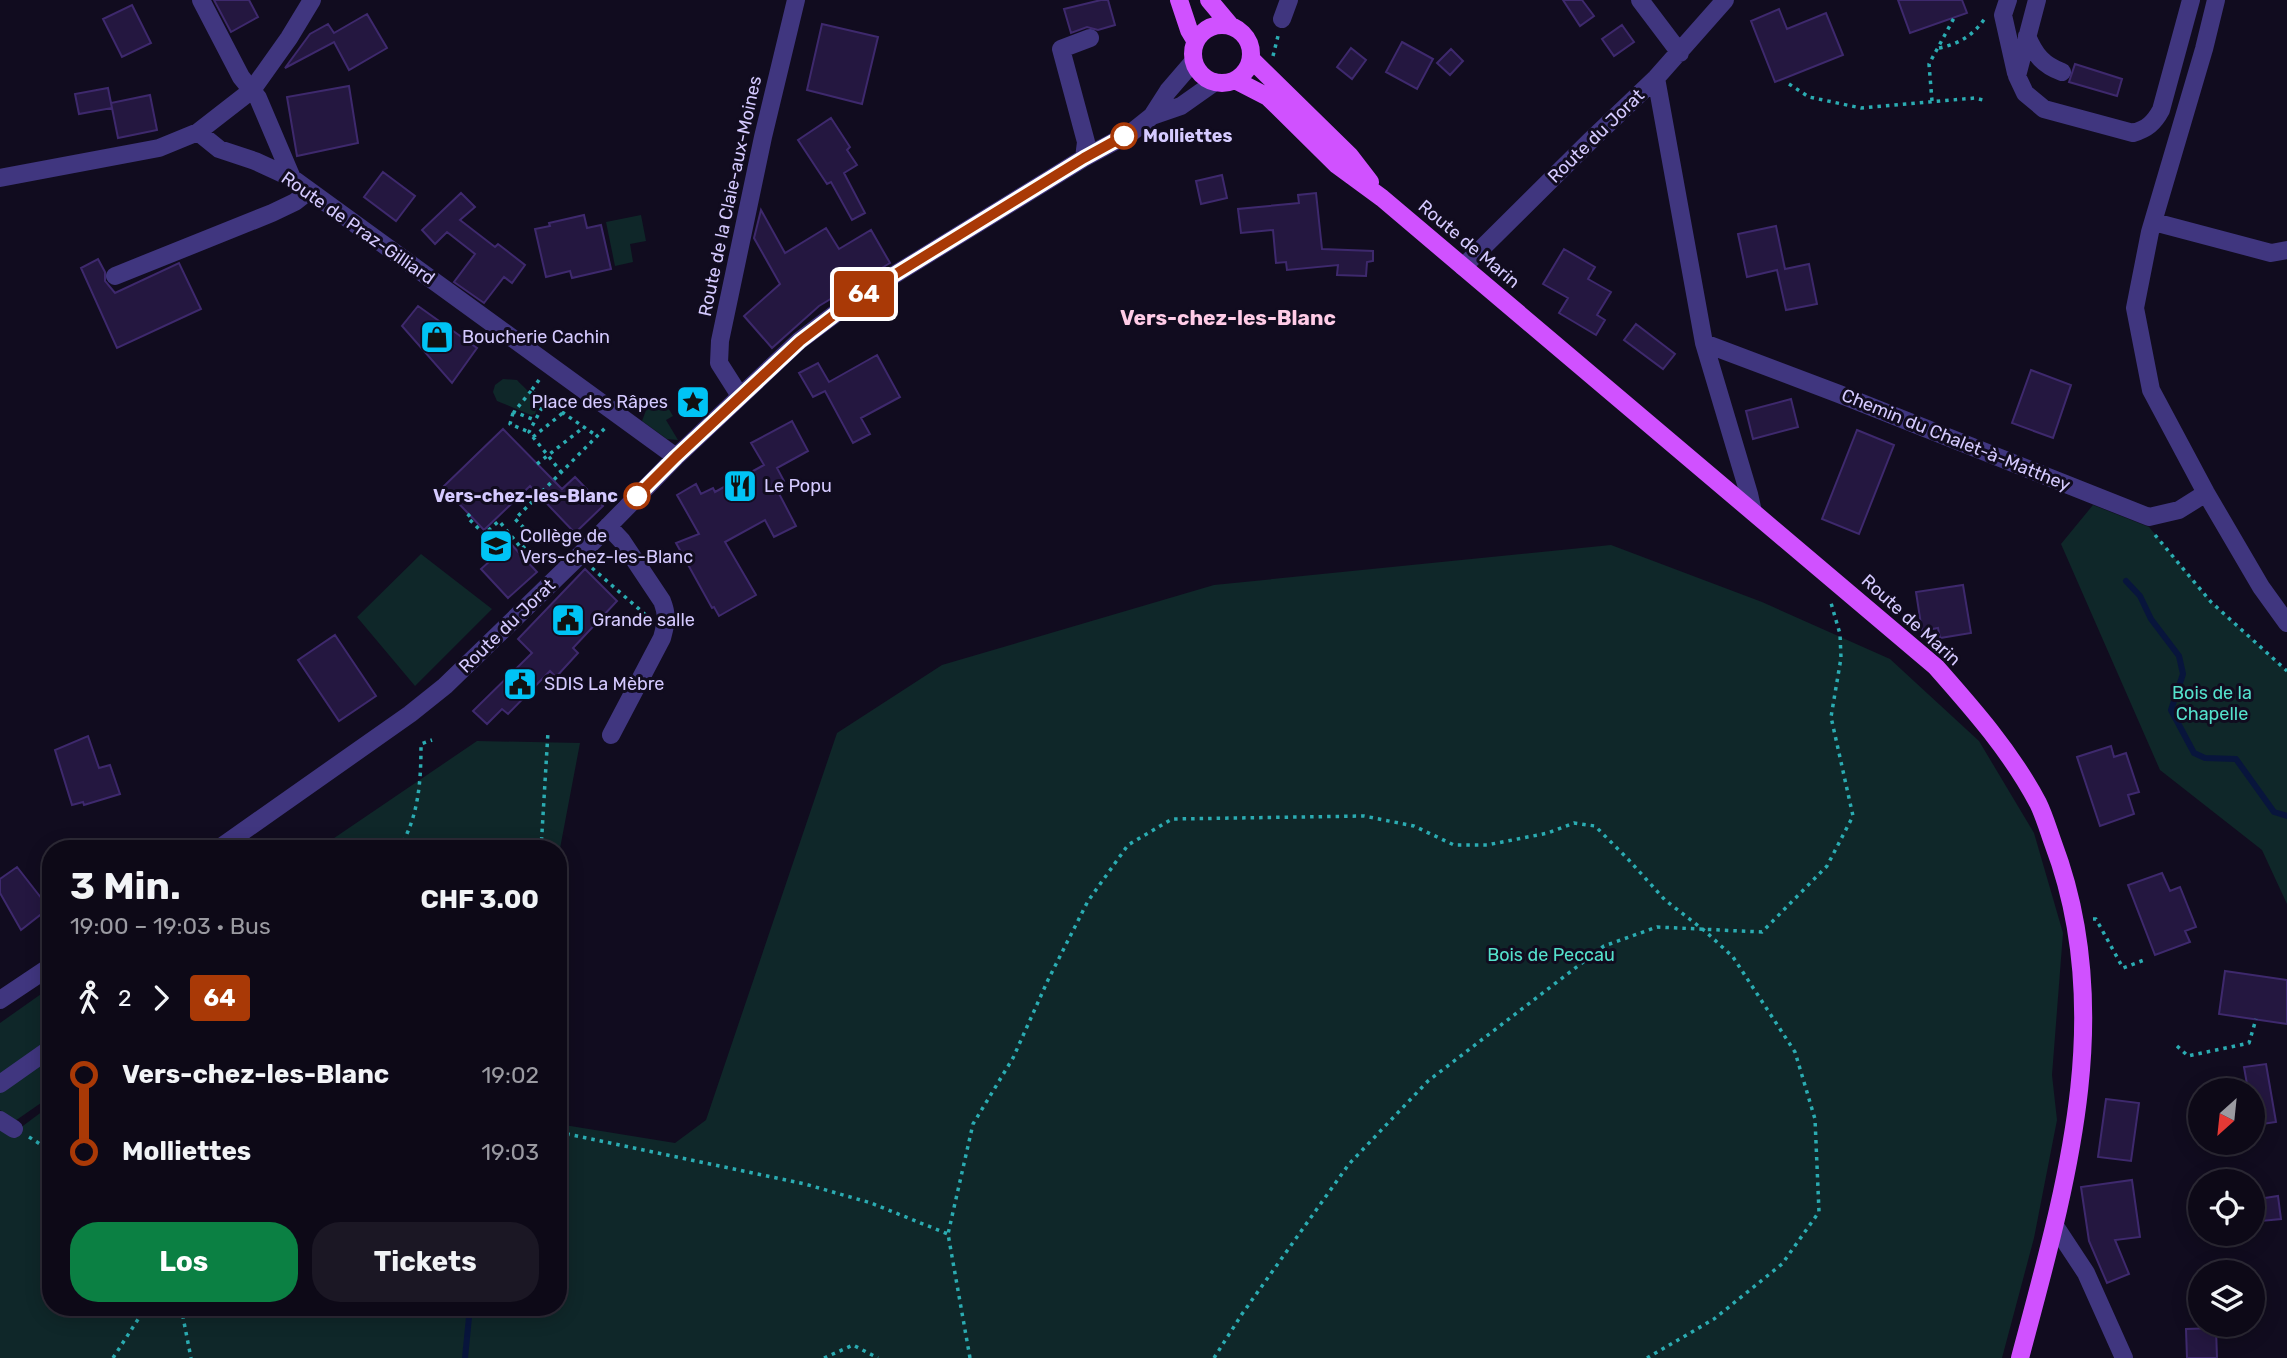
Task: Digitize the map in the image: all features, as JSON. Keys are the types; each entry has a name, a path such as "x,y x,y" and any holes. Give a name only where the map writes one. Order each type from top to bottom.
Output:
{"main road":[{"path":"1179,0 1195,40"},
{"path":"1209,0 1230,25 1244,34 1251,59 1243,74 1229,82 1215,82 1201,75 1193,62 1193,47 1201,32 1210,26 1230,25"},
{"name":"Route de Marin","path":"1251,59 1350,156 1382,198"},
{"name":"Route de Marin","path":"1235,79 1268,97 1336,165 1382,198 1936,667 1983,720 2016,765 2039,805 2064,873 2076,922 2085,1023 2082,1075 2055,1226 2020,1358"}],"street":[{"path":"201,0 240,78 258,98 292,178"},
{"path":"0,177 159,148 198,132 252,90 312,0"},
{"name":"Route de la Claie-aux-Moines","path":"740,396 719,363 720,341 763,137 796,0"},
{"path":"1282,19 1289,0"},
{"path":"1640,0 1680,53"},
{"name":"Route du Jorat","path":"1463,267 1656,78 1725,0"},
{"path":"2008,0 2003,15 2017,76 2025,93 2043,109 2126,133 2145,130 2155,121 2161,110 2192,0"},
{"path":"2017,76 2037,0"},
{"path":"2216,0 2154,222 2135,308 2151,390 2206,493 2261,587 2287,622"},
{"path":"2027,36 2036,56 2052,68 2063,72"},
{"path":"1084,158 1086,142 1061,49 1090,37"},
{"name":"Route du Jorat","path":"231,840 425,703 676,457 800,341 855,299 1084,158 1132,132 1152,116 1168,91 1193,62"},
{"path":"1656,78 1704,343 1753,512"},
{"name":"Route du Jorat","path":"1152,116 1181,106 1215,82"},
{"name":"Route de Praz-Gilliard","path":"198,132 219,149 256,161 292,178 676,457"},
{"path":"115,276 272,213 295,202 309,191"},
{"path":"2154,222 2271,253 2287,250"},
{"name":"Chemin du Chalet-à-Matthey","path":"1704,343 2149,517 2179,510 2206,493"},
{"path":"608,526 622,541 662,601 667,621 662,638 611,735"},
{"path":"0,1000 42,972"},
{"path":"0,1084 42,1054"},
{"path":"2055,1226 2086,1273 2124,1358"}],"path":[{"path":"1939,48 1954,45 1969,36 1980,26 1988,13"},
{"path":"1932,101 1929,64 1954,18"},
{"path":"1272,63 1282,19"},
{"path":"1790,84 1808,97 1861,108 1975,98 1987,101"},
{"path":"541,378 514,412 510,424 529,432 562,473"},
{"path":"531,391 597,437"},
{"path":"529,432 546,400"},
{"path":"514,412 536,420"},
{"path":"533,437 564,412"},
{"path":"470,514 467,517 484,534 499,521 523,548 530,534 515,519 608,426"},
{"path":"537,464 584,427"},
{"path":"2148,527 2211,603 2287,671"},
{"path":"588,565 649,618"},
{"path":"1214,1358 1242,1314 1349,1164 1428,1082 1604,946 1657,927 1762,932 1827,866 1853,816 1831,717 1841,659 1840,634 1822,570"},
{"path":"542,840 548,732"},
{"path":"403,840 417,810 421,744 432,740"},
{"path":"970,1358 948,1234 973,1124 1013,1058 1048,979 1088,901 1128,845 1172,819 1364,816 1414,826 1454,845 1487,845 1548,833 1574,822 1595,826 1665,900 1734,957 1795,1052 1815,1119 1819,1212 1782,1264 1714,1319 1647,1358"},
{"path":"2091,919 2095,919 2123,968 2144,960"},
{"path":"2177,1046 2188,1056 2249,1043 2256,1019"},
{"path":"7,1124 42,1145"},
{"path":"567,1134 805,1184 871,1203 948,1234"},
{"path":"113,1358 140,1316"},
{"path":"183,1316 191,1358"},
{"path":"824,1358 853,1345 878,1358"}],"green space":[{"path":"641,215 646,241 630,244 633,262 615,266 606,222"},
{"path":"503,379 517,380 528,391 536,404 535,414 531,415 497,401 493,392 495,385"},
{"path":"663,399 673,416 666,420 678,440 667,439 642,421 648,405"},
{"name":"Bois de la Chapelle","path":"2093,505 2149,527 2211,602 2287,671 2287,904 2262,850 2160,770 2061,544"},
{"name":"Bois de Peccau","path":"1611,545 1762,602 1890,659 1979,741 2034,833 2063,933 2052,1075 2057,1120 2034,1238 2002,1358 0,1358 0,1130 12,1134 42,1112 42,1316 567,1316 567,1125 675,1143 706,1120 837,733 942,665 1214,585"},
{"path":"421,554 492,609 415,686 357,617"},
{"path":"477,741 580,743 562,840 331,840"},
{"path":"42,993 42,1102 15,1121 0,1110 0,1023"}],"building":[{"path":"214,0 249,0 258,17 231,32"},
{"path":"1108,0 1115,25 1098,30 1087,27 1071,33 1064,9"},
{"path":"1563,0 1582,0 1594,16 1580,26"},
{"path":"1898,0 1962,0 1967,13 1910,33"},
{"path":"132,5 151,43 122,57 103,19"},
{"path":"1779,9 1787,29 1826,13 1843,55 1775,82 1751,21"},
{"path":"367,14 387,48 349,70 334,42 285,68 310,34 328,24 334,33"},
{"path":"822,24 878,37 862,104 807,90"},
{"path":"1622,25 1634,42 1614,56 1602,39"},
{"path":"1402,42 1433,59 1417,89 1386,72"},
{"path":"1351,48 1366,60 1352,79 1337,67"},
{"path":"1451,49 1463,61 1450,75 1437,63"},
{"path":"2075,64 2122,79 2117,96 2069,82"},
{"path":"349,86 358,143 297,156 287,97"},
{"path":"108,88 112,108 79,114 75,94"},
{"path":"150,95 157,130 118,138 111,103"},
{"path":"831,118 850,147 847,150 857,165 844,173 865,213 852,220 831,182 827,184 798,140"},
{"path":"383,172 415,196 396,221 364,197"},
{"path":"1222,175 1227,198 1201,204 1196,181"},
{"path":"461,193 475,207 460,220 495,247 498,244 525,265 512,283 504,277 484,303 454,282 475,254 447,232 435,244 422,230"},
{"path":"1316,193 1322,249 1373,251 1373,261 1367,262 1366,276 1337,275 1338,265 1287,270 1286,262 1276,263 1273,230 1241,233 1238,209 1299,203 1298,195"},
{"path":"761,210 785,253 826,228 839,249 871,230 890,263 819,306 772,348 744,316 780,284 754,238"},
{"path":"584,215 587,228 601,225 611,269 572,278 570,271 546,277 535,229"},
{"path":"1776,226 1785,269 1809,264 1817,304 1786,310 1777,270 1747,277 1738,234"},
{"path":"1564,249 1595,267 1588,279 1611,292 1597,315 1605,320 1596,335 1559,313 1568,298 1543,284"},
{"path":"98,259 105,272 105,281 115,293 179,263 201,309 117,348 81,268"},
{"name":"Boucherie Cachin","path":"418,306 477,348 452,383 402,326"},
{"path":"1636,324 1675,354 1663,369 1624,340"},
{"path":"877,355 900,397 861,418 870,434 853,443 825,391 813,397 799,373 818,363 829,382"},
{"path":"2031,370 2071,385 2053,438 2012,423"},
{"path":"1791,399 1798,427 1753,439 1746,411"},
{"path":"792,421 808,451 777,468 784,481 775,486 796,526 774,537 765,520 725,542 756,595 719,616 676,543 699,534 677,495 696,484 701,494 713,488 715,492 764,465 751,443"},
{"path":"503,429 562,489 575,477 603,506 575,533 530,486 484,530 443,487"},
{"path":"1857,430 1894,445 1859,534 1822,519"},
{"path":"510,543 537,572 508,598 481,569"},
{"name":"Grande salle","path":"585,569 617,601 573,648 578,653 556,677 550,671 508,714 502,709 487,724 473,711 532,653 518,639"},
{"path":"1963,585 1971,633 1940,638 1938,628 1922,631 1916,592"},
{"path":"335,635 376,696 339,721 298,660"},
{"path":"88,736 99,768 110,765 120,794 84,805 83,802 72,805 55,750"},
{"path":"2111,746 2114,757 2126,753 2139,792 2128,795 2134,814 2100,826 2077,757"},
{"path":"17,867 42,899 42,914 21,930 0,893 0,879"},
{"path":"2162,873 2170,891 2180,887 2196,927 2185,931 2190,942 2155,955 2128,885"},
{"path":"2225,971 2287,980 2287,1024 2219,1014"},
{"path":"2266,1064 2276,1122 2265,1124 2265,1078 2246,1078 2244,1067"},
{"path":"2106,1099 2139,1103 2131,1161 2098,1157"},
{"path":"2132,1180 2140,1237 2115,1240 2129,1274 2107,1283 2089,1241 2081,1187"},
{"path":"2278,1196 2281,1219 2265,1221 2265,1198"},
{"path":"2186,1329 2188,1337 2216,1337 2217,1358 2187,1358"}],"waterway":[{"path":"2126,581 2140,596 2151,619 2179,656 2183,674 2171,710 2194,753 2205,758 2236,759 2274,812 2287,816"},
{"path":"465,1358 469,1316"}],"bus line":[{"name":"64","path":"637,496 800,341 855,299 1124,136"}],"place":[{"name":"Molliettes","path":"1124,136"},
{"name":"Boucherie Cachin","path":"437,337"},
{"name":"Place des Râpes","path":"693,402"},
{"name":"Le Popu","path":"740,486"},
{"name":"Vers-chez-les-Blanc","path":"637,496"},
{"name":"Collège de Vers-chez-les-Blanc","path":"496,546"},
{"name":"Grande salle","path":"568,620"},
{"name":"SDIS La Mèbre","path":"520,684"}],"district":[{"name":"Vers-chez-les-Blanc","path":"1228,317"}]}
